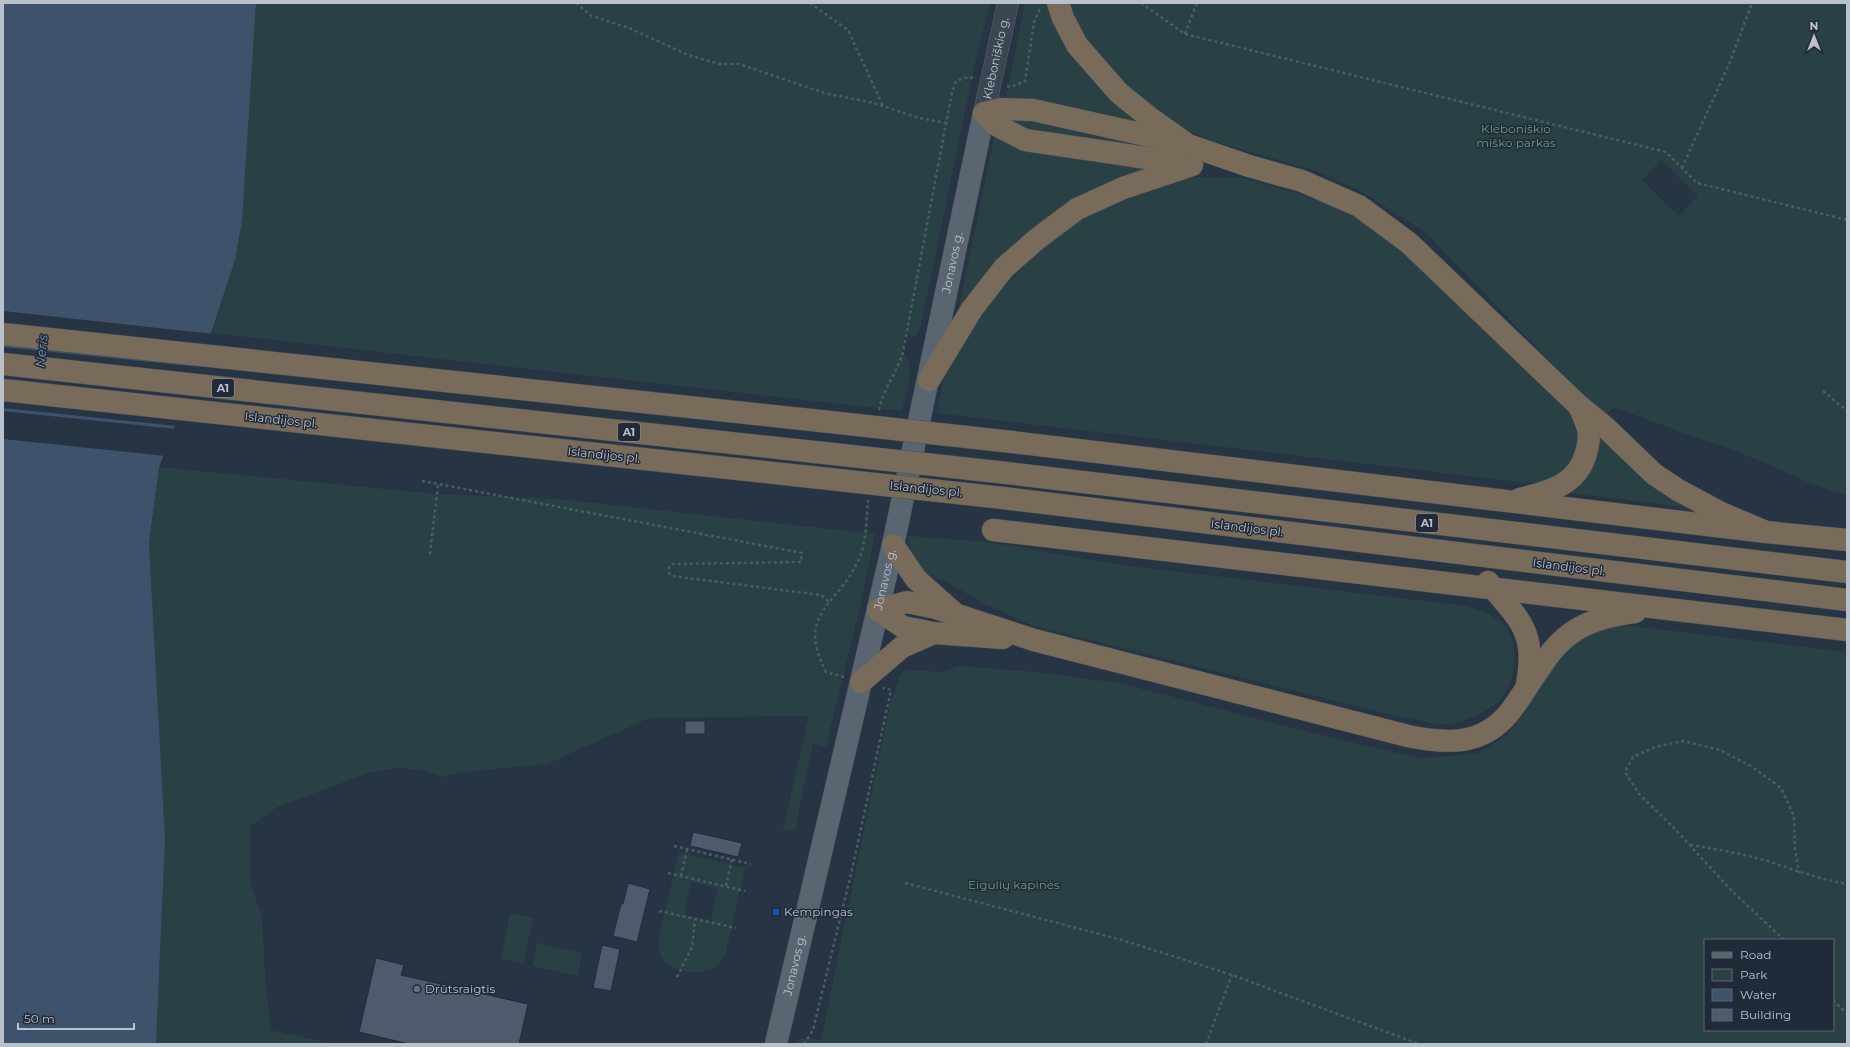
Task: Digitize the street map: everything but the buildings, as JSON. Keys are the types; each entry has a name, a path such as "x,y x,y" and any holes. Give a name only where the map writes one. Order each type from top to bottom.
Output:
{"highway":[{"path":"1058,3 1063,18 1077,44 1097,69 1119,93 1150,118 1190,155"},
{"path":"984,113 1001,109 1033,110 1190,155"},
{"path":"984,113 996,125 1025,140 1190,155 1249,166 1302,181 1359,206 1381,221 1420,254 1578,405 1605,427 1654,474 1678,490 1721,513 1766,532"},
{"path":"928,380 972,309 1004,268 1038,239 1077,210 1190,155"},
{"path":"3,334 1012,442 1510,502 1847,540"},
{"name":"Islandijos pl.","path":"3,364 1007,472 1847,572"},
{"name":"Islandijos pl.","path":"3,390 1003,498 1847,600"},
{"path":"1510,502 1554,490 1568,482 1578,472 1585,460 1589,444 1588,430 1578,405"},
{"path":"993,530 1847,630"},
{"path":"892,544 916,579 954,613"},
{"path":"1467,555 1523,625 1531,652 1527,685"},
{"path":"1446,583 1500,604 1514,615"},
{"path":"878,610 907,602 954,613 1034,640 1435,742 1467,740 1489,730 1508,714 1527,685 1556,646 1575,630 1601,619 1618,614 1664,609"},
{"path":"878,610 903,627 934,633 1034,640"},
{"path":"861,682 902,647 934,633"}],"main road":[{"name":"Jonavos g.","path":"776,1044 878,610 984,113"}],"street":[{"name":"Kleboniškio g.","path":"984,113 1008,3"}],"path":[{"path":"576,3 592,16 629,28 688,55 720,64 739,64 824,93 874,103 919,118 946,123"},
{"path":"810,3 848,30 883,106"},
{"path":"879,415 884,396 899,368 952,92 956,81 968,77 1011,87 1025,81 1034,22 1038,11 1044,3"},
{"path":"1141,3 1186,34 1666,152 1697,183 1847,220"},
{"path":"1186,34 1196,3"},
{"path":"1682,168 1730,62 1752,3"},
{"path":"1823,391 1847,411"},
{"path":"422,481 438,485 490,492 802,553 800,562 673,564 670,567 669,573 672,576 821,595 829,602"},
{"path":"430,554 438,485"},
{"path":"804,1044 813,1030 851,874 891,690 826,672 817,656 816,625 820,613 858,561 862,549 869,498"},
{"path":"1783,939 1731,890 1690,845 1639,794 1625,772 1633,757 1655,747 1683,741 1720,750 1751,766 1781,788 1794,816 1795,849 1799,873"},
{"path":"1690,845 1733,852 1770,862 1799,873 1847,884"},
{"path":"674,846 751,864"},
{"path":"681,876 687,849"},
{"path":"726,886 732,860"},
{"path":"668,873 745,891"},
{"path":"905,883 1122,940 1232,975 1419,1044"},
{"path":"659,911 736,928"},
{"path":"677,977 692,947 695,919"},
{"path":"1206,1044 1232,975"},
{"path":"1834,1001 1847,1014"}],"green space":[{"path":"256,3 990,3 975,63 921,325 916,337 905,336 903,352 907,358 910,372 908,388 902,411 211,333 235,260 242,221"},
{"path":"1025,3 1052,3 1149,131 1006,97"},
{"name":"Kleboniškio miško parkas","path":"1065,3 1847,3 1847,494 1814,485 1761,461 1615,407 1603,416 1426,233 1361,191 1313,170 1216,142 1173,125 1104,70","holes":["1661,160 1698,196 1679,216 1642,180"]},
{"path":"1012,114 1141,144 1141,147 1018,130 1010,126"},
{"path":"995,134 1163,165 1105,189 958,311"},
{"path":"1194,177 1238,177 1280,188 1325,203 1368,224 1396,246 1567,408 1575,420 1580,445 1568,469 1544,482 1528,483 936,413 948,360 982,311 1045,244 1080,216 1155,185"},
{"path":"1596,433 1692,508 1569,493"},
{"path":"159,467 437,494 559,499 875,534 860,607 826,747 813,743 795,830 783,830 809,716 649,718 547,764 464,772 441,777 426,771 400,768 371,772 277,807 250,826 250,882 262,917 266,989 271,1030 334,1044 156,1044 165,839 149,543"},
{"path":"908,536 988,542 1122,565 1467,606 1494,617 1508,630 1512,639 1515,658 1512,678 1504,695 1495,704 1482,713 1455,723 1441,724 1397,716 1033,626 985,604 945,581 932,577 920,568 910,553"},
{"name":"Eigulių kapinės","path":"1624,625 1847,652 1847,1044 793,1044 796,1040 808,1038 821,1040 889,708 901,673 909,670 941,672 959,666 1036,672 1119,683 1297,729 1418,758 1441,757 1478,753 1505,737 1524,713 1553,664 1579,639 1600,629"},
{"path":"679,852 745,868 726,952 716,967 702,972 687,972 672,967 662,958 659,947 659,936","holes":["691,882 718,888 711,920 684,914"]},
{"path":"510,913 533,918 523,964 501,959"},
{"path":"537,943 582,953 578,976 532,966"}],"water":[{"name":"Neris","path":"3,3 256,3 242,221 235,260 211,333 159,467 149,543 165,839 156,1044 3,1044"}],"pier":[{"path":"3,311 213,334 201,365 3,344"},
{"path":"3,347 200,367 177,426 3,408"},
{"path":"3,411 176,429 166,456 3,439"}],"place":[{"name":"Kempingas","path":"776,912"},
{"name":"Drūtsraigtis","path":"417,989"}]}
